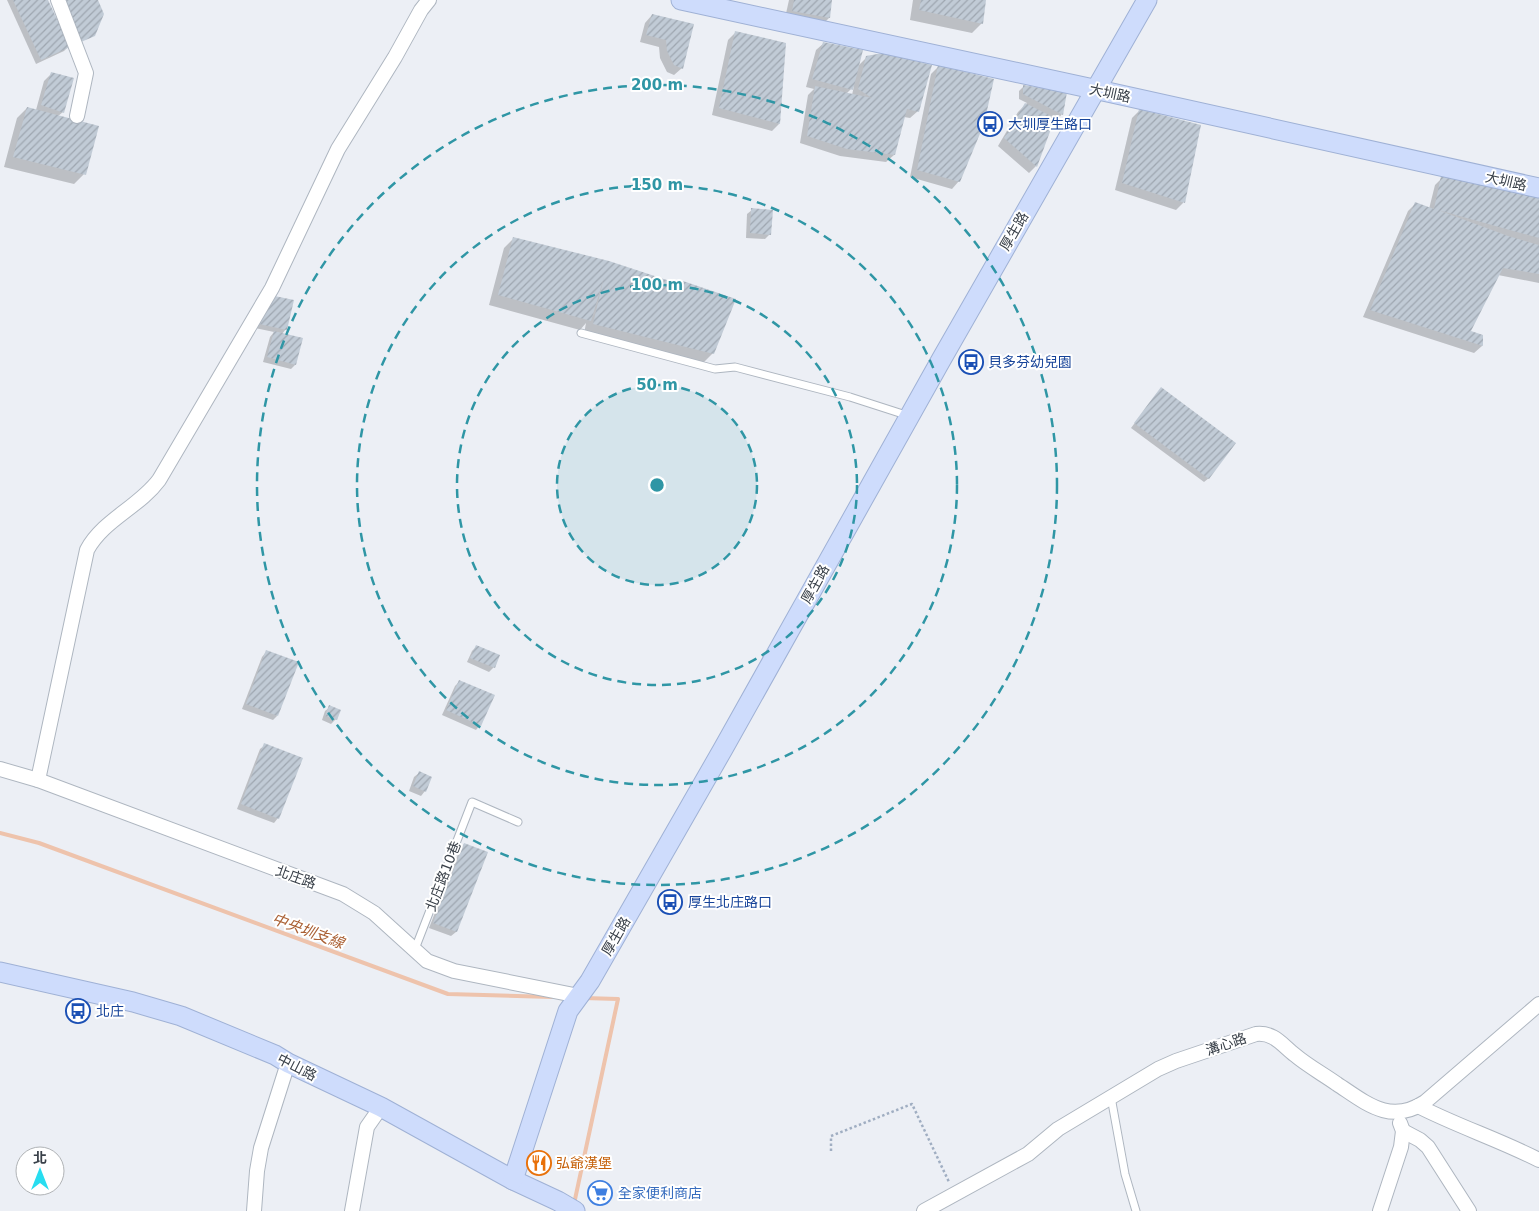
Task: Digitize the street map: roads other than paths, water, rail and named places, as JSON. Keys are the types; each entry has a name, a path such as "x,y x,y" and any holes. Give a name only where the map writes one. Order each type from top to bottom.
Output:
{"street":[{"path":"58,0 86,73 77,116"},
{"path":"38,780 86,550 100,532 146,495 159,480 272,288 338,149 395,57 421,10 429,0"},
{"name":"大圳路","path":"681,0 1095,89 1539,188"},
{"name":"厚生路","path":"514,1180 568,1011 590,981 724,749 909,416 1147,0"},
{"name":"北庄路","path":"0,769 38,780 343,894 374,913 427,962 454,971 579,996"},
{"name":"中山路","path":"0,972 133,1002 181,1016 275,1055 381,1107 563,1207"},
{"path":"1380,1211 1401,1147 1403,1131 1395,1112 1418,1106 1539,1004"},
{"name":"溝心路","path":"924,1211 1028,1154 1058,1129 1167,1064 1256,1034 1262,1033 1274,1037 1296,1056 1370,1105 1395,1112"},
{"path":"254,1211 261,1148 288,1063"},
{"path":"1418,1106 1440,1118 1539,1160"},
{"path":"352,1211 367,1127 381,1107"},
{"path":"1403,1131 1420,1140 1434,1154 1469,1211"}],"lane":[{"path":"581,333 715,369 735,367 850,397 909,416"},
{"name":"北庄路10巷","path":"415,949 472,802 518,822"},
{"path":"1112,1097 1125,1174 1136,1211"}],"waterway":[{"name":"中央圳支線","path":"0,833 39,843 448,994 552,997"},
{"path":"574,1204 618,999 584,998"}],"place":[{"name":"大圳厚生路口","path":"990,124"},
{"name":"貝多芬幼兒園","path":"971,362"},
{"name":"厚生北庄路口","path":"670,902"},
{"name":"北庄","path":"78,1011"},
{"name":"弘爺漢堡","path":"539,1163"},
{"name":"全家便利商店","path":"600,1193"}]}
